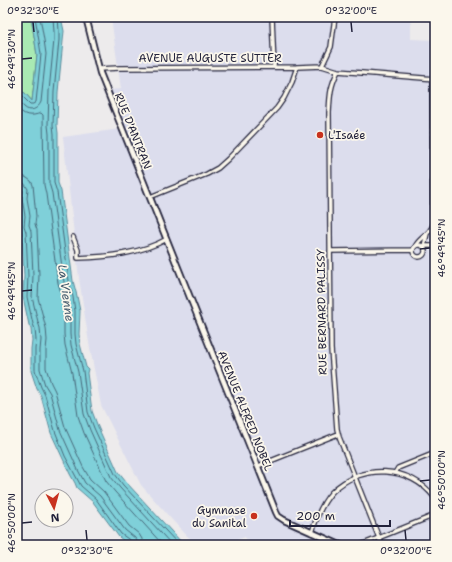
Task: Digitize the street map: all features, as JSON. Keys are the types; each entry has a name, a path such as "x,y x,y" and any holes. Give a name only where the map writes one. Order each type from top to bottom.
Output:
{"street":[{"name":"RUE D'ANTRAN","path":"86,17 98,69 170,248"},
{"path":"272,17 274,67"},
{"path":"322,66 331,47 335,17"},
{"name":"AVENUE AUGUSTE SUTTER","path":"98,69 322,66 338,71 434,79"},
{"path":"150,197 207,174 218,168 282,102 292,82 297,67"},
{"name":"RUE BERNARD PALISSY","path":"338,71 331,87 330,96 331,360 338,434 382,545"},
{"path":"427,234 424,246 425,252 421,257 415,256 413,250 414,246 427,234 432,228 433,224 434,79"},
{"path":"73,237 78,250 78,258 101,257 136,251 166,239"},
{"path":"416,245 421,244 424,246 435,246"},
{"name":"AVENUE ALFRED NOBEL","path":"170,248 278,516 340,545"},
{"path":"330,251 413,250"},
{"path":"258,466 338,434"},
{"path":"395,473 398,468 435,453"},
{"path":"312,533 317,517 325,500 339,486 354,477 370,472 385,471 404,475 419,482 435,498"},
{"path":"361,545 435,515"}],"shaded area":[{"path":"111,17 411,17 411,39 435,40 435,545 251,545 245,537 223,545 196,545 141,485 101,405 89,343 79,278 63,137 120,129 109,90 121,89"}],"green space":[{"path":"17,17 31,17 37,55 32,101 25,93 17,90"}],"water":[{"name":"La Vienne","path":"31,17 61,17 64,31 58,92 58,183 61,191 73,281 80,311 80,344 86,367 88,369 87,373 92,411 118,472 184,545 129,545 119,537 93,502 77,488 51,433 41,396 31,371 32,340 31,329 23,297 24,276 22,232 20,227 21,217 19,191 17,188 17,90 25,93 32,101 37,55"}],"place":[{"name":"L'Isaée","path":"320,135"},
{"name":"Gymnase du Sanital","path":"254,516"}]}
